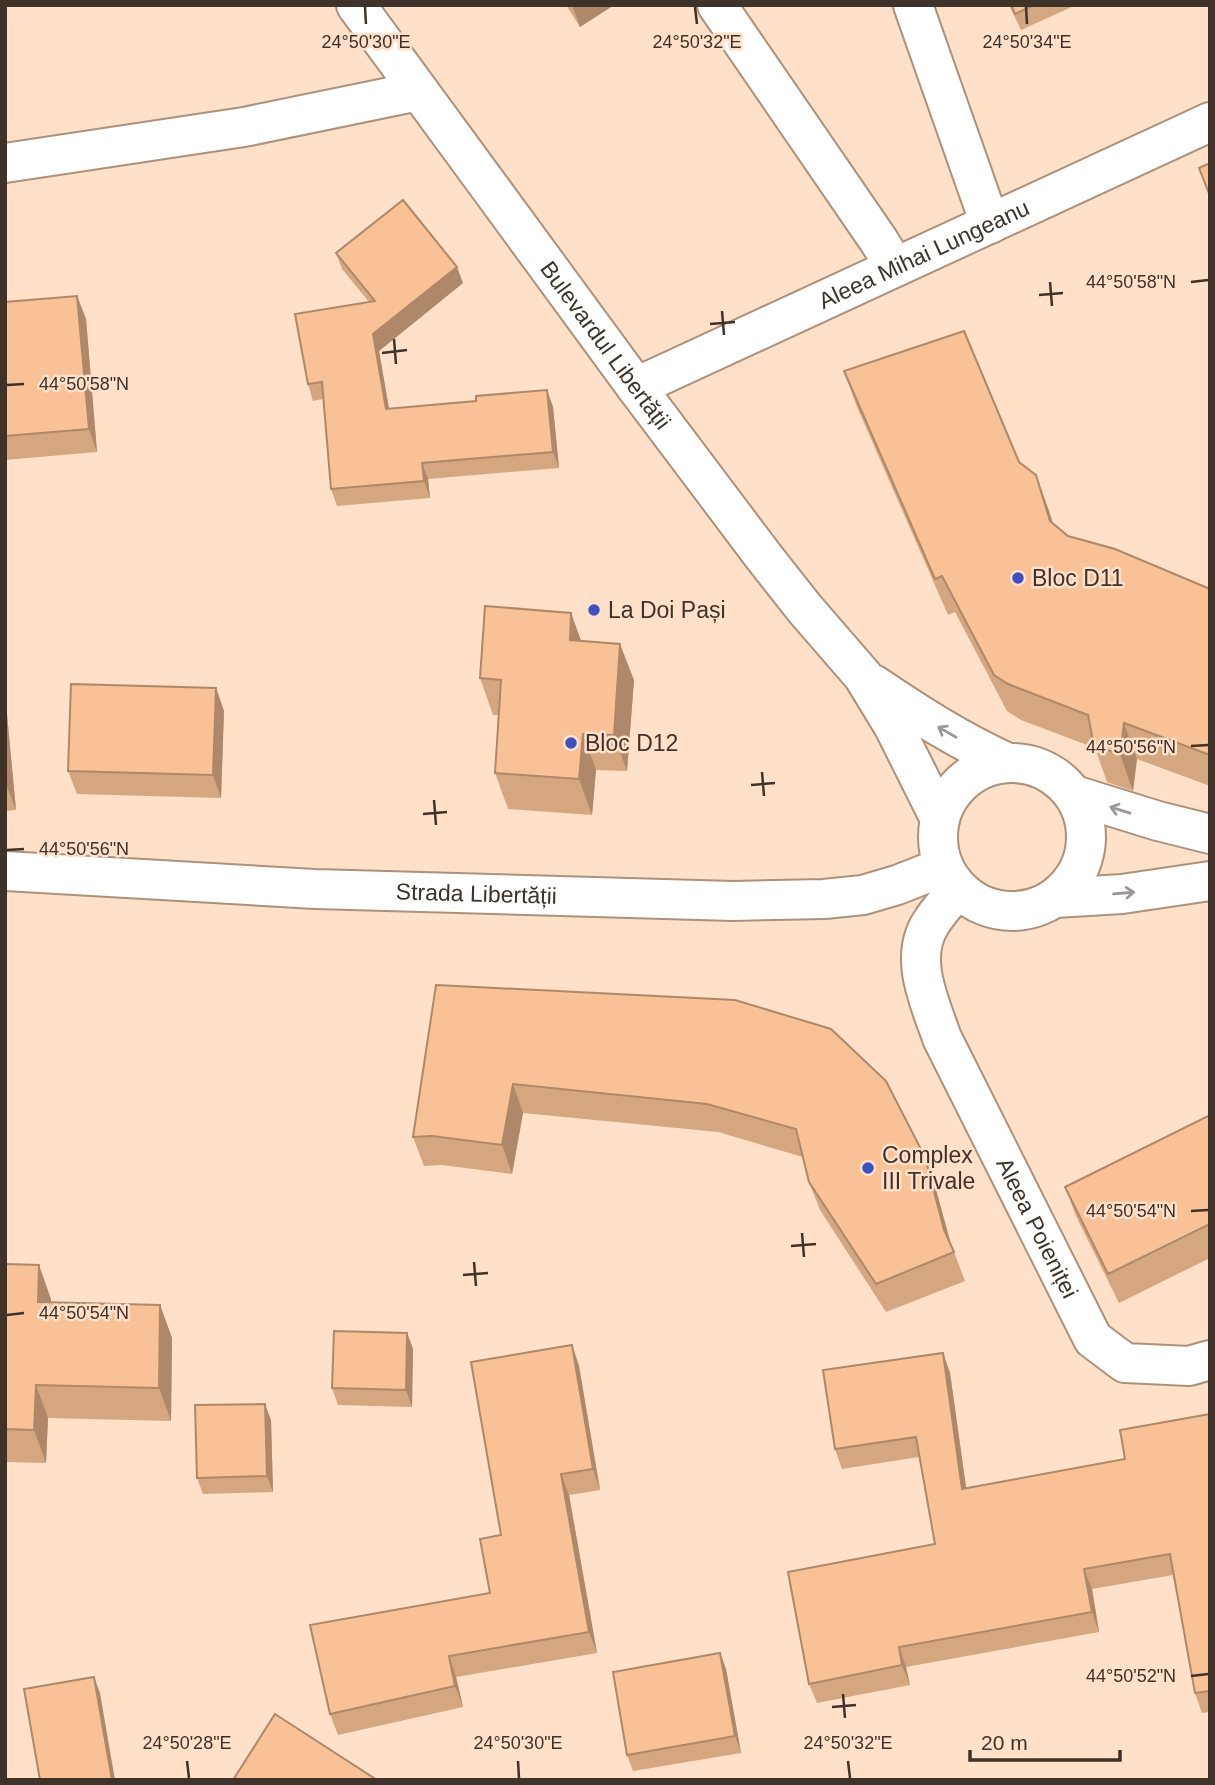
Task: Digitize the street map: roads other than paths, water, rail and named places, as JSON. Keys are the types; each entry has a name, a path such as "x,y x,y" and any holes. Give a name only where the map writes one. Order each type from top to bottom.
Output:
{"street":[{"name":"Bulevardul Libertății","path":"356,5 772,568 863,676 894,727 940,819"},
{"path":"717,5 895,267"},
{"path":"913,5 990,224"},
{"path":"5,163 244,127 419,91"},
{"name":"Aleea Mihai Lungeanu","path":"636,387 1210,122"},
{"name":"Bulevardul Libertății","path":"863,676 926,720 969,745 1008,763"},
{"path":"1008,763 1033,766 1056,777 1074,795 1084,818 1087,839 1083,862 1072,882 1055,898 1032,910 1005,912 979,905 951,878 938,845 940,819 947,799 962,781 984,769 1008,763"},
{"path":"1074,795 1210,834"},
{"name":"Strada Libertății","path":"5,871 314,889 733,901 824,899 863,895 897,885 951,878"},
{"name":"Aleea Poieniței","path":"951,878 922,944 920,966 928,999 942,1038 1093,1339 1125,1363 1189,1366 1210,1360"},
{"path":"1055,898 1122,894 1210,881"}],"place":[{"name":"Bloc D11","path":"1018,578"},
{"name":"La Doi Pași","path":"594,610"},
{"name":"Bloc D12","path":"571,743"},
{"name":"Complex III Trivale","path":"868,1168"}]}
